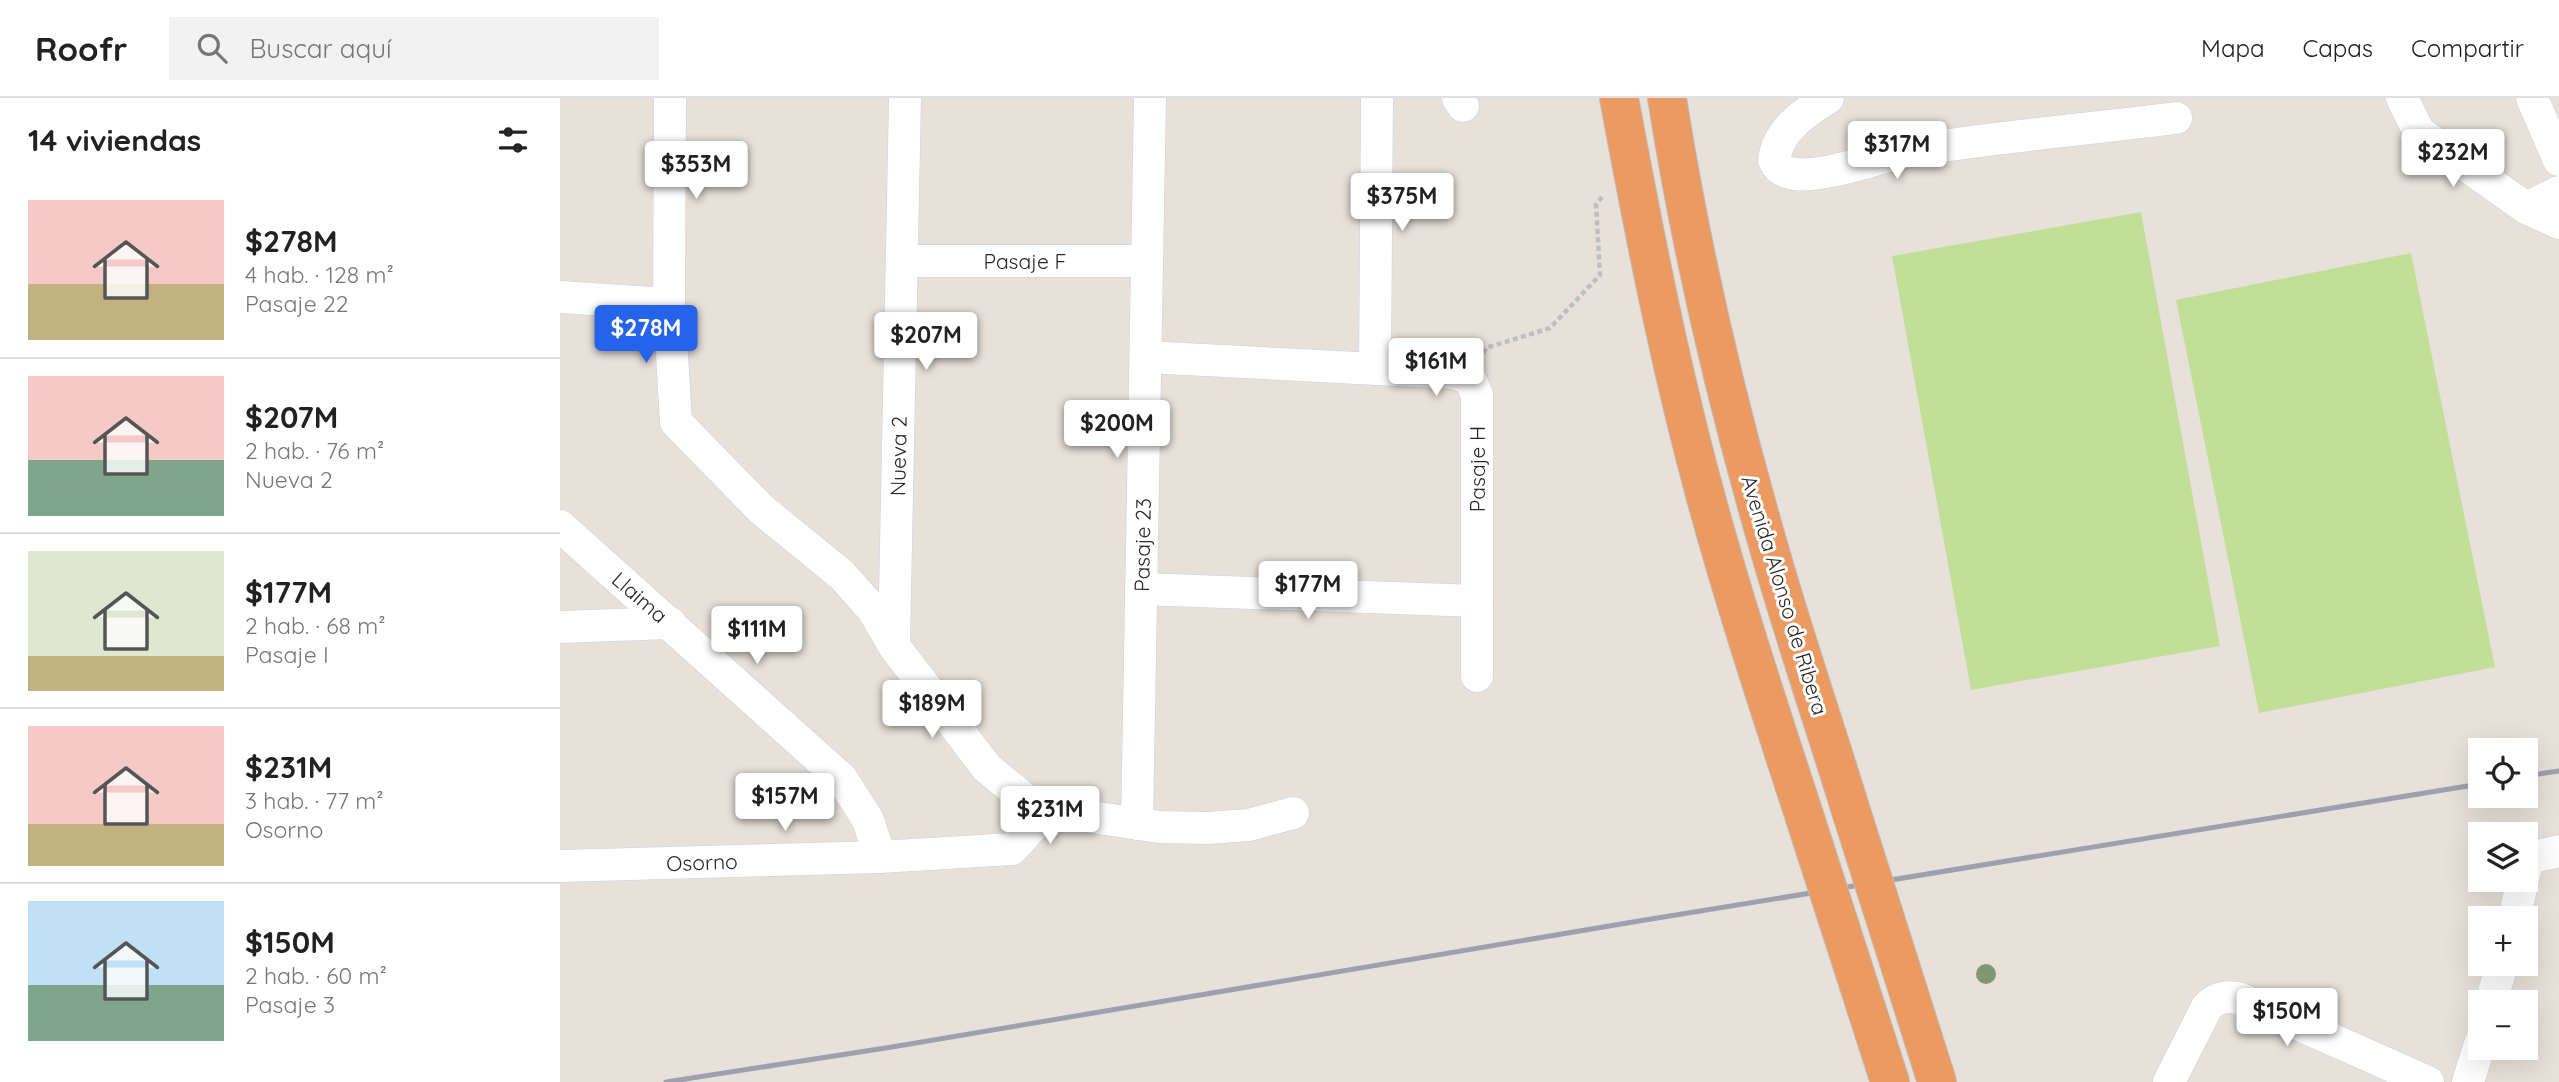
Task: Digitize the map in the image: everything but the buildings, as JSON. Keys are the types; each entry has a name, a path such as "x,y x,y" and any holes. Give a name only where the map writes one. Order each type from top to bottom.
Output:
{"highway":[{"path":"1619,98 1654,280 1701,480 1732,591 1889,1082"},
{"name":"Avenida Alonso de Ribera","path":"1667,98 1695,253 1769,551 1937,1082"}],"street":[{"path":"670,98 669,304 676,422 761,509 842,575 873,610 894,646 987,768 1026,800 1049,808 1159,827 1249,825 1293,813"},
{"name":"Nueva 2","path":"894,646 905,98"},
{"name":"Pasaje 23","path":"1137,824 1150,98"},
{"path":"1375,369 1377,98"},
{"path":"1828,98 1803,114 1781,137 1774,160 1786,173 1800,175 1823,172 1914,150 2176,118"},
{"path":"2402,98 2418,132 2526,208 2559,223"},
{"path":"2532,98 2559,160"},
{"path":"2526,208 2559,192"},
{"name":"Pasaje F","path":"902,261 1147,261"},
{"path":"560,297 669,304"},
{"path":"1146,357 1454,373 1470,379"},
{"name":"Pasaje H","path":"1470,379 1477,395 1478,676"},
{"name":"Llaima","path":"560,526 842,779 868,820 880,857"},
{"path":"1141,589 1477,601"},
{"path":"560,627 670,624"},
{"name":"Osorno","path":"560,866 880,857 1012,849 1049,808"},
{"path":"2538,856 2559,851"},
{"path":"2169,1082 2207,1007 2226,996 2241,999 2428,1082"},
{"path":"2468,1082 2475,1060"}],"path":[{"path":"1470,379 1486,348 1550,328 1600,275 1596,204 1608,191"}],"green space":[{"path":"2141,212 2220,646 1971,690 1892,256"},
{"path":"2411,253 2495,667 2259,713 2176,300"}],"railway":[{"path":"2538,774 2559,771"},
{"path":"666,1082 892,1047 1639,921 2468,786"}]}
